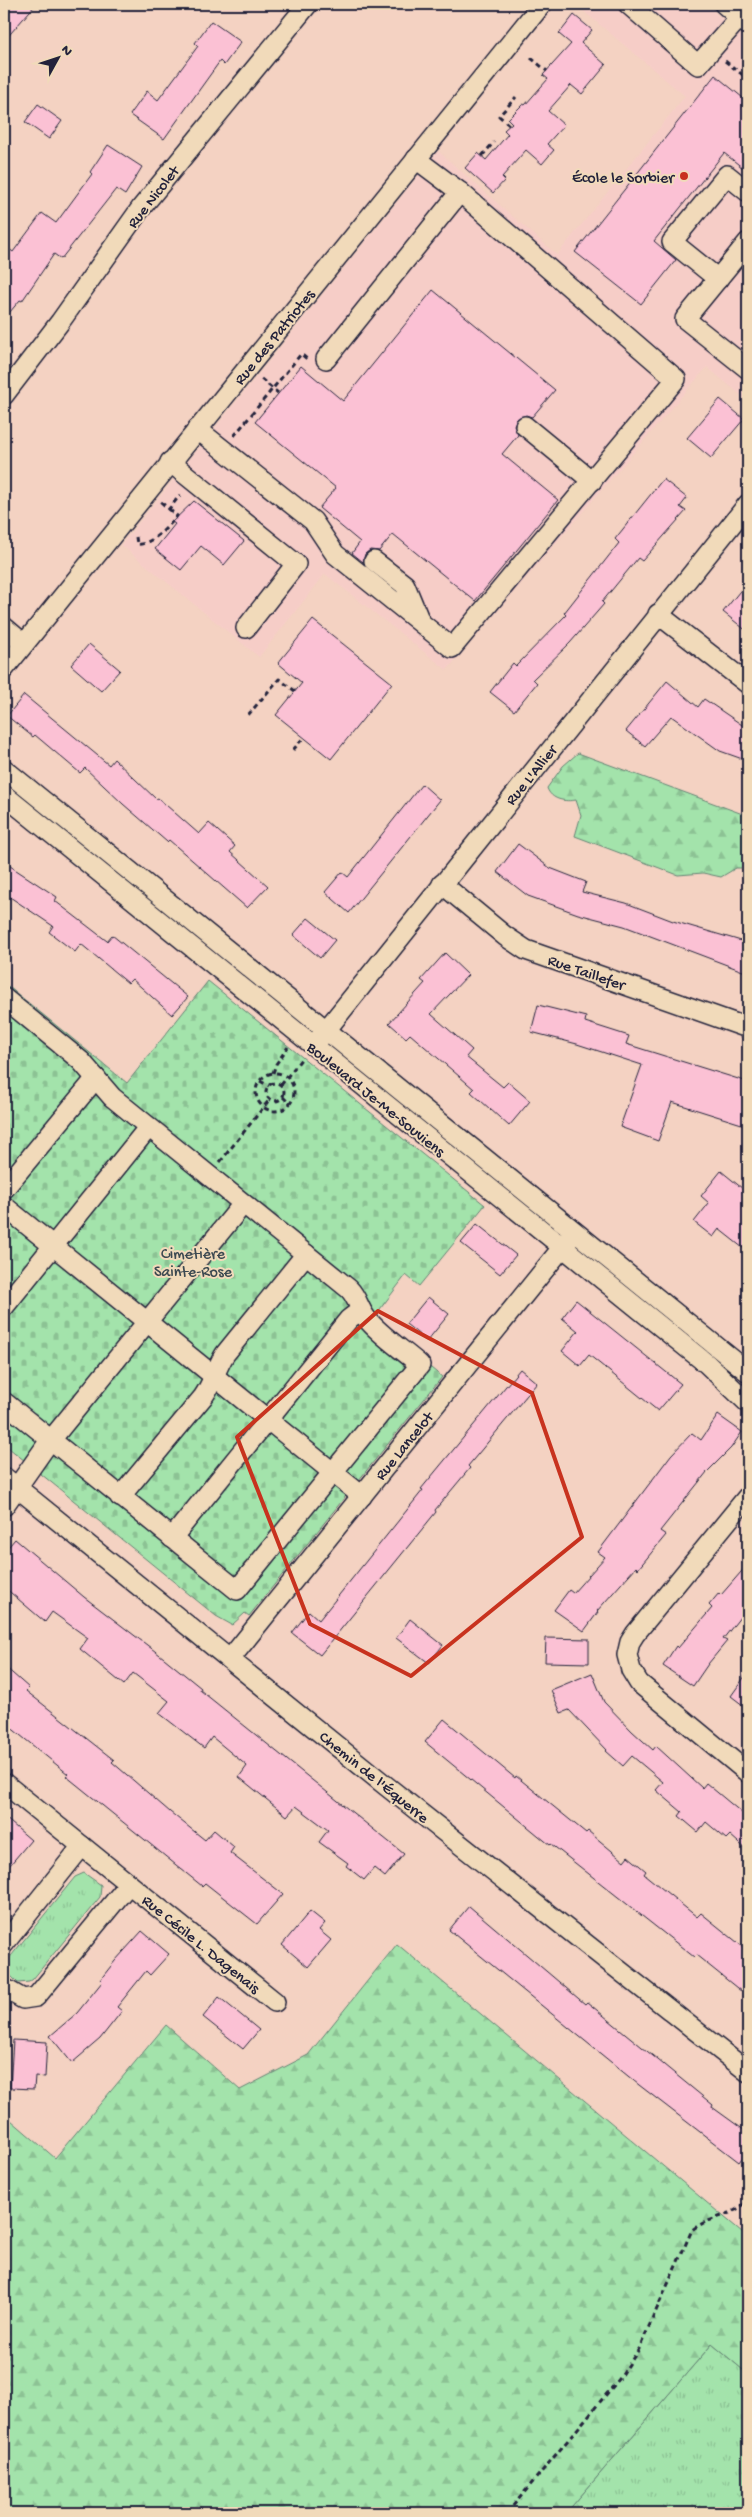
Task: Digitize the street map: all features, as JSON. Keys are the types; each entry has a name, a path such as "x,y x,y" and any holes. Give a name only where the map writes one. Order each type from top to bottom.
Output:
{"street":[{"name":"Rue Nicolet","path":"4,395 60,322 141,208 308,4"},
{"name":"Rue des Patriotes","path":"4,669 542,4"},
{"path":"628,4 698,65 744,21 724,4"},
{"path":"197,429 313,521 335,554 452,648 676,379 460,192 416,159"},
{"path":"718,278 672,242 727,175 748,192"},
{"path":"320,361 460,192"},
{"path":"748,242 685,320 748,370"},
{"path":"524,426 592,481"},
{"path":"170,462 296,564 246,628"},
{"name":"Rue L'Allier","path":"309,1051 748,504"},
{"path":"374,561 405,585 420,622"},
{"path":"658,614 748,684"},
{"path":"4,627 24,644"},
{"name":"Boulevard Je-Me-Souviens","path":"4,769 748,1372"},
{"name":"Boulevard Je-Me-Souviens","path":"4,795 309,1051 562,1248 707,1364 748,1403"},
{"name":"Rue Taillefer","path":"442,884 505,936 526,950 748,1028"},
{"path":"4,998 73,1054 112,1097 148,1128 355,1295 361,1310 370,1323 420,1365 236,1590 4,1402"},
{"path":"4,1189 96,1078"},
{"path":"4,1307 148,1128"},
{"path":"4,1506 11,1483 29,1468 52,1441 243,1204"},
{"path":"4,1206 362,1496"},
{"name":"Rue Lancelot","path":"230,1659 575,1231"},
{"path":"120,1497 203,1397 215,1376 218,1364 306,1254"},
{"path":"172,1538 350,1320 361,1310"},
{"name":"Chemin de l'Équerre","path":"11,1483 385,1785 748,2072"},
{"path":"748,1496 635,1634 630,1642 627,1655 631,1670 645,1689 748,1773"},
{"name":"Rue Cécile L. Dagenais","path":"4,1783 275,2002"},
{"path":"4,1944 82,1846"},
{"name":"Rue Cécile L. Dagenais","path":"4,1988 17,1998 30,1999 36,1997 129,1884"}],"path":[{"path":"719,56 748,79"},
{"path":"531,58 547,71"},
{"path":"509,125 499,116 516,97"},
{"path":"482,156 494,142"},
{"path":"236,434 301,354 320,361"},
{"path":"256,375 278,394"},
{"path":"169,509 186,488"},
{"path":"142,529 135,539 140,545 171,524 177,516 157,498"},
{"path":"157,510 162,503"},
{"path":"248,715 279,679 295,692"},
{"path":"293,750 304,737"},
{"path":"273,1073 287,1078 294,1090 290,1104 277,1111 264,1107 256,1094 260,1080 273,1073 276,1064 290,1044"},
{"path":"281,1085 309,1051"},
{"path":"260,1080 269,1086"},
{"path":"275,1083 281,1085 284,1090 282,1097 276,1101 270,1099 266,1092 269,1086 275,1083"},
{"path":"282,1097 290,1104"},
{"path":"209,1176 270,1099"},
{"path":"507,2513 620,2378 643,2340 692,2230 703,2221 736,2211 748,2200"}],"highlighted area":[{"path":"378,1311 532,1393 582,1537 411,1676 310,1624 237,1437"}],"shaded area":[{"path":"575,4 705,4 748,41 748,401 707,367 447,670 325,574 259,657 121,545 438,151 557,255 685,96"}],"green space":[{"path":"578,753 748,816 748,868 736,868 721,877 703,873 678,875 575,836 581,815 576,800 567,801 555,798 547,788 563,766"},
{"name":"Cimetière Sainte-Rose","path":"208,981 485,1205 419,1286 406,1275 374,1317 381,1327 442,1377 249,1616 245,1613 232,1625 216,1616 4,1444 4,983 127,1083"},
{"path":"84,1873 101,1885 100,1897 33,1979 29,1982 18,1983 6,1971 7,1961 75,1877"},
{"path":"397,1944 748,2237 748,2374 712,2344 566,2513 4,2513 4,2114 55,2158 166,2025 240,2090 308,2055"},
{"path":"712,2344 748,2374 748,2513 566,2513"}],"building":[{"path":"4,4 36,4 4,41"},
{"path":"574,15 592,30 581,43 606,65 582,94 571,85 548,111 564,125 547,144 554,150 542,164 526,150 502,177 505,180 493,193 465,168 478,153 486,160 508,134 504,130 512,123 508,119 523,104 525,105 548,79 543,75 571,44 559,34"},
{"path":"211,21 241,42 224,65 220,61 164,139 130,115 147,91 158,100 198,46 195,43"},
{"path":"715,75 748,102 748,172 724,153 654,241 676,260 641,304 575,252"},
{"path":"38,104 62,121 49,139 25,122"},
{"path":"108,145 142,167 125,195 116,189 61,259 54,254 22,301 20,300 4,319 4,245 13,252 42,213 56,223 92,174 90,172"},
{"path":"433,290 555,390 532,417 526,415 517,419 514,425 518,435 502,454 558,500 475,601 393,534 379,551 370,550 365,554 363,562 352,553 360,542 319,508 336,488 255,422 301,366 343,401"},
{"path":"720,399 744,419 711,458 687,438"},
{"path":"663,479 687,498 680,507 686,511 642,561 638,558 602,602 604,604 570,643 533,679 537,683 514,711 490,692 513,663 516,666 566,615 564,613 619,543 615,539"},
{"path":"194,501 244,541 224,565 201,546 181,570 155,549 175,524 172,522"},
{"path":"748,581 748,632 723,612"},
{"path":"313,620 392,683 331,759 276,715 302,683 278,663"},
{"path":"89,644 120,670 101,691 71,665"},
{"path":"667,681 698,707 704,699 748,729 748,761 720,751 671,716 645,746 626,731"},
{"path":"24,695 109,765 114,759 156,799 158,798 199,834 209,823 235,846 230,852 268,886 247,908 169,840 167,842 123,804 85,768 80,773 35,735 33,737 7,716"},
{"path":"422,784 440,800 349,913 325,892 342,872 348,877"},
{"path":"518,844 550,868 586,882 582,892 626,903 673,921 748,943 748,973 624,926 578,914 528,896 497,872"},
{"path":"4,862 57,897 55,901 107,941 112,935 188,997 172,1015 132,979 128,983 81,944 75,952 49,932 53,926 4,893"},
{"path":"308,918 335,940 320,958 293,935"},
{"path":"445,953 468,975 431,1014 472,1050 466,1057 503,1087 508,1082 530,1101 509,1126 471,1092 474,1089 410,1034 406,1038 389,1023 425,983 421,980"},
{"path":"538,1005 586,1017 585,1022 629,1036 626,1044 748,1082 748,1126 672,1102 658,1141 620,1127 642,1065 577,1044 531,1032"},
{"path":"721,1171 748,1193 748,1252 719,1229 713,1237 694,1222 709,1203 701,1196"},
{"path":"477,1224 516,1255 500,1274 461,1243"},
{"path":"428,1297 449,1314 427,1341 406,1324"},
{"path":"576,1300 681,1384 658,1411 589,1355 580,1366 562,1351 578,1331 562,1318"},
{"path":"520,1369 537,1383 468,1466 470,1468 435,1510 436,1512 320,1655 292,1633 309,1611 319,1620 423,1490 421,1489"},
{"path":"718,1415 742,1432 731,1448 707,1472 660,1531 666,1535 638,1569 636,1567 597,1611 584,1631 554,1610 569,1590 573,1593 605,1557 598,1552 671,1455 692,1433 701,1440"},
{"path":"15,1539 84,1597 164,1658 201,1688 200,1690 404,1854 385,1877 374,1868 364,1880 346,1866 348,1863 319,1842 328,1830 296,1806 287,1816 239,1777 247,1766 212,1737 204,1748 159,1713 169,1701 133,1673 124,1685 80,1649 88,1638 52,1612 45,1622 4,1587 4,1552"},
{"path":"748,1564 748,1607 723,1639 727,1641 693,1686 663,1666 676,1646 678,1648 712,1608 709,1605 719,1593 721,1595"},
{"path":"410,1619 443,1645 429,1663 396,1638"},
{"path":"546,1638 589,1639 589,1663 545,1662"},
{"path":"4,1666 29,1688 26,1691 114,1760 112,1762 170,1812 205,1840 214,1830 234,1847 230,1853 283,1894 257,1924 205,1883 202,1886 66,1776 68,1774 4,1722"},
{"path":"748,1672 748,1709 731,1696"},
{"path":"592,1673 604,1702 632,1731 653,1750 656,1746 702,1788 706,1783 748,1818 748,1851 730,1835 726,1839 706,1822 698,1832 679,1816 682,1812 656,1790 663,1782 632,1756 623,1766 606,1751 569,1710 561,1713 551,1690"},
{"path":"444,1719 515,1778 516,1776 586,1833 588,1831 624,1861 628,1856 646,1871 644,1874 697,1917 701,1913 748,1951 748,1983 742,1992 550,1845 425,1742"},
{"path":"4,1817 31,1840 4,1872"},
{"path":"469,1906 585,2004 587,2002 713,2105 712,2107 748,2133 748,2150 739,2162 639,2085 449,1930"},
{"path":"310,1911 325,1923 319,1930 331,1940 308,1967 282,1945"},
{"path":"142,1931 169,1954 150,1975 146,1971 117,2007 122,2011 100,2039 72,2063 50,2036 77,2013 102,1982 100,1980 115,1961"},
{"path":"219,1997 259,2030 243,2049 203,2017"},
{"path":"13,2040 47,2042 45,2077 35,2076 34,2089 10,2088"}],"place":[{"name":"École le Sorbier","path":"684,176"}]}
